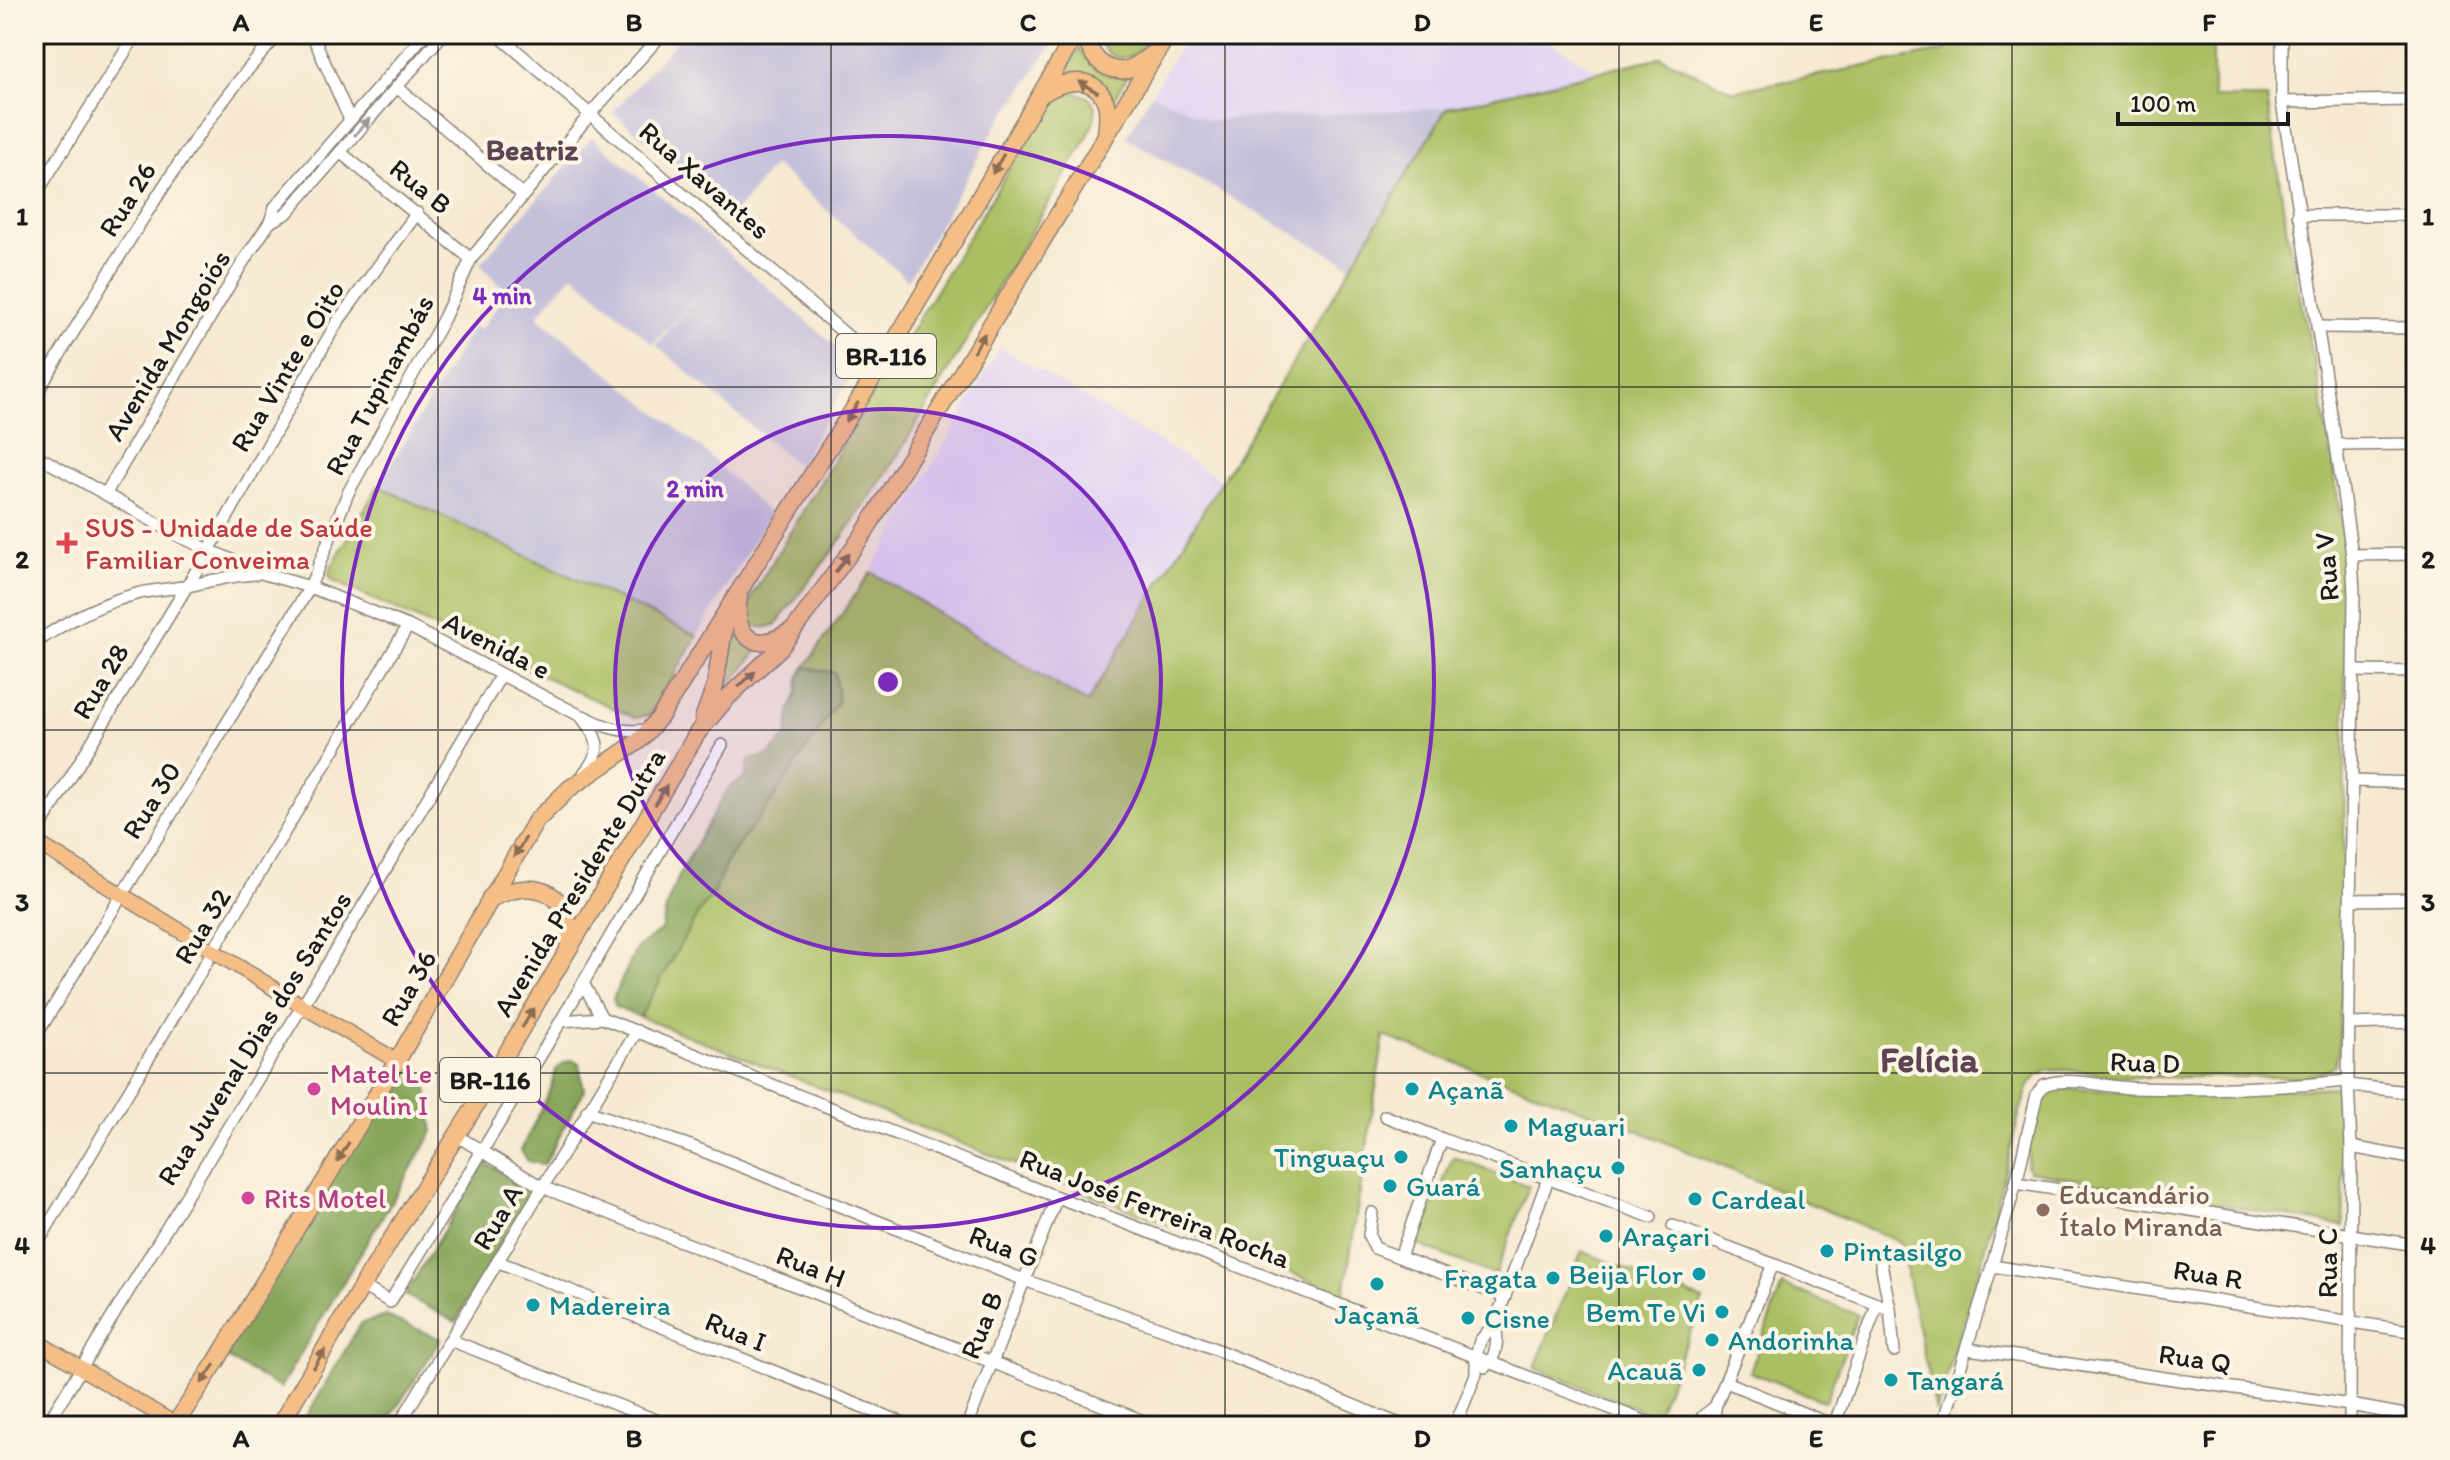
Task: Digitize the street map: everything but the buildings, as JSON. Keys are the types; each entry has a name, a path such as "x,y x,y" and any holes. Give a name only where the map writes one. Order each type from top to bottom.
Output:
{"highway":[{"name":"Avenida Presidente Dutra","path":"698,732 715,686 726,611 881,365 1076,34"},
{"path":"1086,34 1087,44 1095,58 1104,65 1123,70 1140,63 1165,39"},
{"name":"Avenida Presidente Dutra","path":"284,1422 362,1286 457,1136 698,732 727,698 781,647 863,535 1165,39"},
{"path":"1037,97 1065,82 1078,80 1092,87 1107,106 1106,135"},
{"path":"740,590 738,618 741,632 746,636 760,641 772,640 797,627"},
{"name":"Rua 36","path":"174,1425 216,1362 397,1061 536,821 570,788 639,741 651,729 726,611"},
{"path":"490,898 517,889 549,894 562,905 569,921 567,953"}],"main road":[{"path":"2019,34 2027,34"},
{"path":"34,839 121,896 397,1061"},
{"path":"34,1340 174,1425"}],"street":[{"path":"34,197 136,34"},
{"path":"312,34 350,120"},
{"name":"Avenida Mongoiós","path":"106,493 270,222 275,207 425,34"},
{"name":"Avenida Mongoiós","path":"270,222 287,213 443,34"},
{"name":"Rua Xavantes","path":"497,34 881,365"},
{"name":"Rua Tupinambás","path":"310,587 348,493 444,318 471,259 591,113 662,34"},
{"name":"Rua V","path":"2282,34 2282,102 2352,555 2354,671 2349,1100"},
{"name":"Rua 26","path":"34,398 183,156 216,108 278,35"},
{"path":"397,87 523,195"},
{"path":"2282,102 2416,100"},
{"name":"Rua B","path":"340,152 471,259"},
{"name":"Rua Vinte e Oito","path":"209,550 336,324 417,213"},
{"path":"2298,215 2416,215"},
{"path":"2317,327 2416,328"},
{"path":"2336,445 2416,444"},
{"path":"34,454 181,537 261,573 310,587"},
{"name":"Rua 28","path":"34,839 209,550"},
{"path":"2352,555 2416,554"},
{"path":"34,644 81,613 113,601 235,575 261,573"},
{"name":"Avenida e","path":"310,587 408,626 581,716 619,731 651,729"},
{"name":"Rua 30","path":"34,1039 310,587"},
{"name":"Rua 32","path":"34,1249 408,626"},
{"path":"2354,671 2416,672"},
{"name":"Rua Juvenal Dias dos Santos","path":"46,1426 501,675"},
{"path":"570,788 596,759 594,733 581,716"},
{"path":"362,1286 390,1302 561,1021 722,745"},
{"path":"2352,781 2416,783"},
{"path":"2351,900 2416,899"},
{"path":"561,1021 602,1018 583,983"},
{"name":"Rua José Ferreira Rocha","path":"602,1018 1057,1197 1657,1426"},
{"path":"2349,1024 2416,1022"},
{"name":"Rua A","path":"400,1422 637,1031"},
{"name":"Rua D","path":"1944,1424 2016,1183 2037,1094 2044,1085 2051,1082 2128,1088 2218,1088 2348,1083"},
{"path":"2348,1083 2416,1093"},
{"name":"Rua C","path":"2349,1100 2350,1426"},
{"name":"Rua G","path":"587,1111 693,1147 1024,1280 1183,1336 1404,1426"},
{"path":"1385,1116 1651,1217"},
{"name":"Rua H","path":"457,1136 542,1187 1156,1426"},
{"path":"1400,1257 1442,1139"},
{"path":"2351,1147 2416,1159"},
{"path":"1455,1426 1476,1374 1476,1356 1483,1334 1495,1323 1548,1179"},
{"path":"2016,1183 2416,1245"},
{"name":"Rua B","path":"967,1426 1057,1197"},
{"path":"1372,1213 1369,1236 1375,1248 1505,1297"},
{"path":"1673,1226 1890,1309"},
{"name":"Rua I","path":"499,1262 911,1426"},
{"path":"1714,1426 1715,1407 1773,1264"},
{"path":"1881,1264 1894,1351"},
{"name":"Rua R","path":"1992,1266 2416,1332"},
{"path":"1726,1382 1834,1426 1877,1305"},
{"path":"1476,1374 1491,1362 1497,1340 1495,1323"},
{"path":"450,1340 671,1426"},
{"name":"Rua Q","path":"1968,1349 2416,1417"},
{"path":"1698,1426 1703,1416 1715,1407"},
{"path":"400,1422 423,1426"}],"shaded area":[{"path":"683,34 1059,34 998,123 908,280 774,165 732,216 613,112"},
{"path":"1187,34 1537,34 1598,71 1447,108 1208,120 1152,93"},
{"path":"1152,93 1209,120 1447,108 1351,266 1126,138"},
{"path":"592,137 858,365 798,466 656,345 702,292 653,344 573,274 537,316 701,448 770,514 697,636 378,486 473,327 480,330 507,293 480,264"},
{"path":"1000,347 1222,480 1087,703 871,572"}],"green space":[{"path":"1097,34 1151,34 1132,56 1119,58 1103,47"},
{"path":"1953,34 1990,34 2005,44 2213,37 2213,98 2267,98 2290,251 2317,374 2343,538 2346,609 2343,967 2338,1053 2334,1066 2324,1072 2303,1077 2127,1077 2065,1070 2047,1071 2037,1076 2029,1086 2020,1112 1983,1258 1936,1412 1900,1242 1642,1132 1384,1036 1344,1294 640,1017 698,913 712,896 729,857 772,801 835,673 805,667 871,572 1087,703 1447,108 1661,57 1733,91 1945,51"},
{"path":"1079,48 1098,70 1127,77 1112,102 1087,76 1066,72"},
{"path":"1069,92 1082,94 1094,104 1094,120 1082,147 893,463 835,548 776,624 755,626 748,611 752,596 1049,103 1055,96"},
{"path":"378,486 697,636 650,715 635,718 333,581 329,575 330,569"},
{"path":"734,633 761,647 720,696 727,675"},
{"path":"805,667 835,673 838,701 772,801 729,857 712,896 698,913 640,1017 615,1007 613,998 637,948 661,930 681,871 729,787 745,778 749,760 769,755 787,736 790,711"},
{"path":"571,1060 579,1063 584,1090 544,1165 528,1161 521,1151 551,1088 556,1070"},
{"path":"403,1074 427,1089 433,1132 280,1388 225,1357 386,1088"},
{"path":"2338,1087 2343,1092 2344,1226 2029,1171 2026,1166 2038,1094 2049,1088 2169,1093"},
{"path":"1453,1157 1529,1186 1495,1275 1418,1245"},
{"path":"484,1163 533,1186 456,1322 405,1295"},
{"path":"1582,1251 1703,1300 1656,1416 1535,1368"},
{"path":"1782,1285 1858,1315 1825,1402 1750,1372"},
{"path":"386,1316 441,1339 385,1426 301,1426 361,1323"}],"place":[{"name":"SUS - Unidade de Saúde Familiar Conveima","path":"67,543"},
{"name":"Matel Le Moulin I","path":"314,1089"},
{"name":"Açanã","path":"1412,1089"},
{"name":"Maguari","path":"1511,1126"},
{"name":"Tinguaçu","path":"1401,1157"},
{"name":"Sanhaçu","path":"1618,1168"},
{"name":"Guará","path":"1390,1186"},
{"name":"Rits Motel","path":"248,1198"},
{"name":"Cardeal","path":"1695,1199"},
{"name":"Educandário Ítalo Miranda","path":"2043,1210"},
{"name":"Araçari","path":"1606,1236"},
{"name":"Pintasilgo","path":"1827,1251"},
{"name":"Beija Flor","path":"1699,1274"},
{"name":"Fragata","path":"1553,1278"},
{"name":"Jaçanã","path":"1377,1284"},
{"name":"Madereira","path":"533,1305"},
{"name":"Bem Te Vi","path":"1722,1312"},
{"name":"Cisne","path":"1468,1318"},
{"name":"Andorinha","path":"1712,1340"},
{"name":"Acauã","path":"1699,1370"},
{"name":"Tangará","path":"1891,1380"}],"district":[{"name":"Beatriz","path":"532,150"},
{"name":"Felícia","path":"1929,1059"}]}
